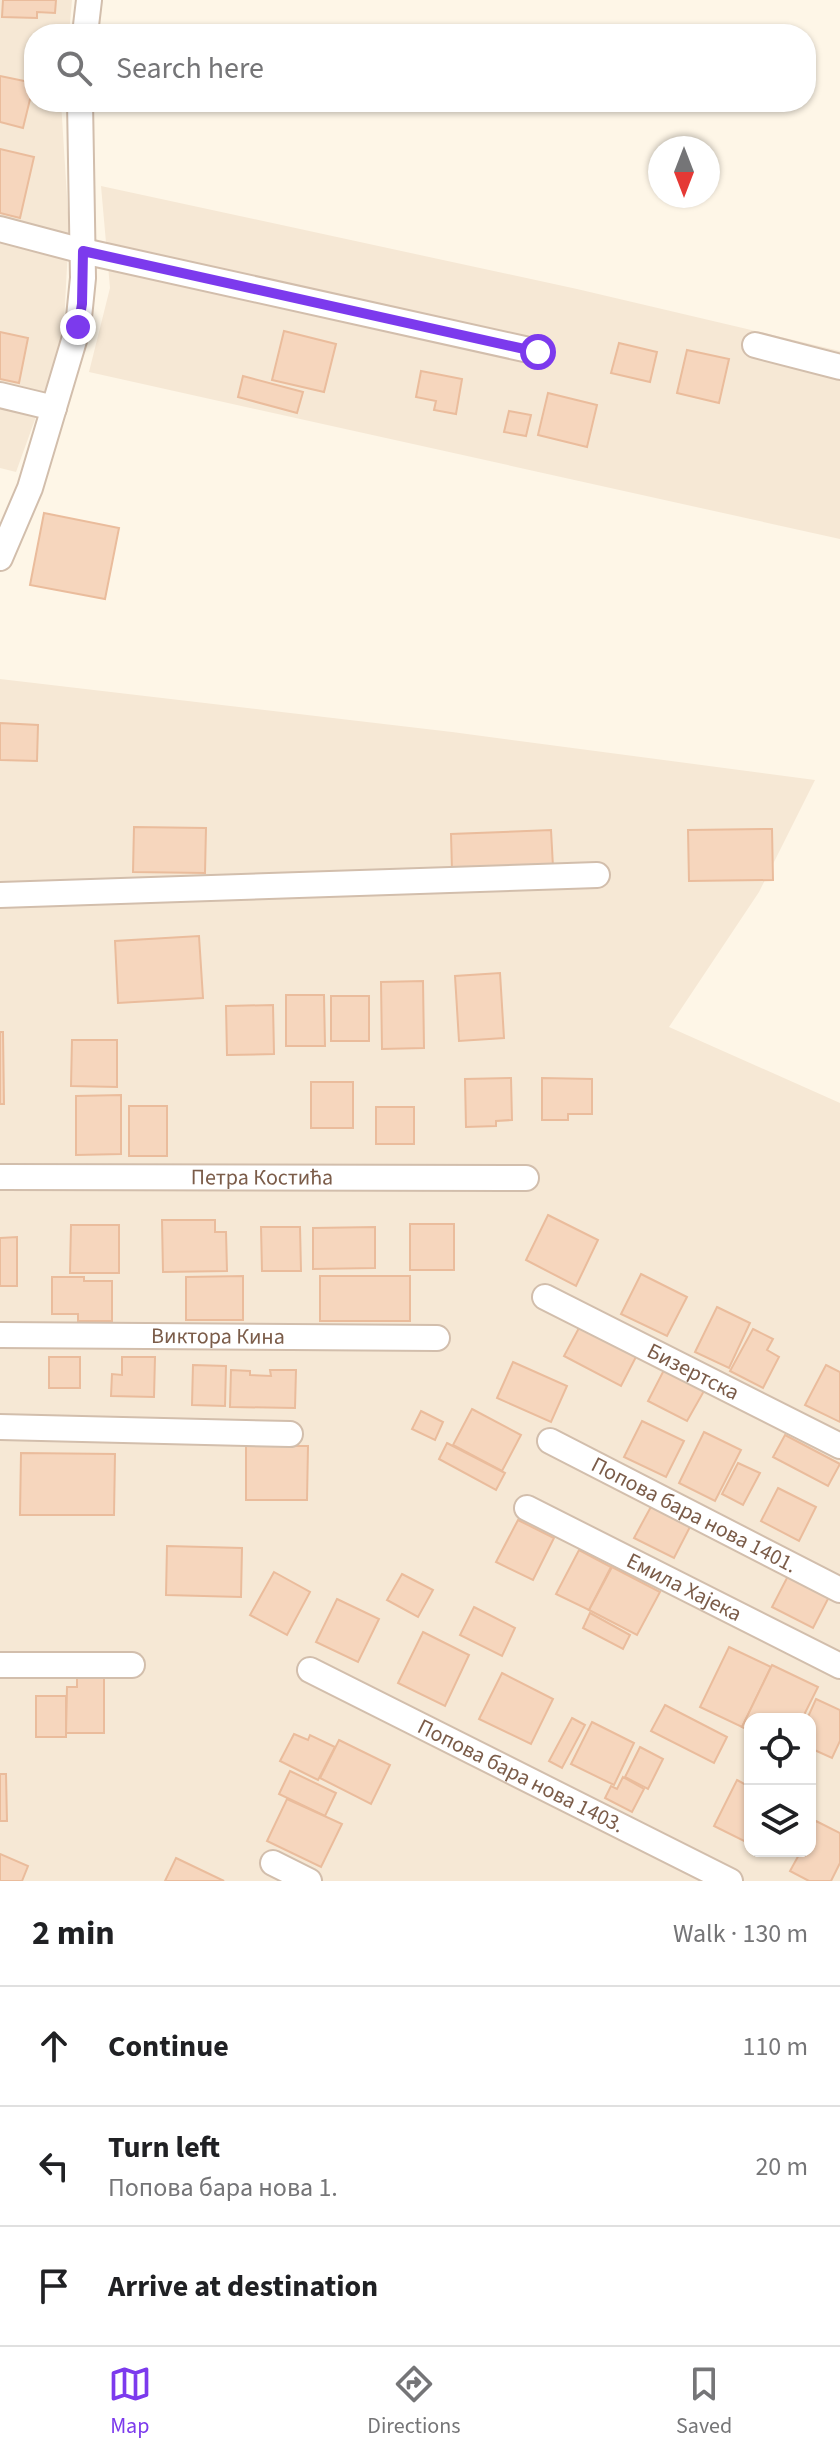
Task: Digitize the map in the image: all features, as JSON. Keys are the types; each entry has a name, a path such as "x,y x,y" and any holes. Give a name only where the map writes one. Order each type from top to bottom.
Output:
{"street":[{"path":"86,24 89,0"},
{"path":"0,558 30,488 78,327 82,304 83,251 80,112"},
{"path":"0,229 83,251 538,352"},
{"path":"755,345 840,367"},
{"path":"0,395 54,408"},
{"path":"0,895 597,875"},
{"name":"Петра Костића","path":"0,1177 526,1178"},
{"name":"Бизертска","path":"545,1297 840,1446"},
{"name":"Виктора Кина","path":"0,1335 437,1338"},
{"path":"0,1427 290,1434"},
{"name":"Попова бара нова 1401.","path":"550,1441 840,1590"},
{"name":"Емила Хајека","path":"527,1508 840,1666"},
{"path":"0,1665 132,1665"},
{"name":"Попова бара нова 1403.","path":"310,1670 730,1881"},
{"path":"273,1863 309,1881"}],"shaded area":[{"path":"0,0 72,0 70,24 24,24 24,112 62,112 69,229 63,342 16,472 0,468"},
{"path":"101,186 577,289 840,351 840,539 89,372 110,288"},
{"path":"0,679 452,732 815,780 759,892 669,1027 840,1103 840,1881 0,1881"}],"building":[{"path":"3,0 56,0 55,13 37,12 37,18 2,17"},
{"path":"0,76 24,81 24,112 27,112 23,128 0,122"},
{"path":"0,149 34,157 20,218 0,213"},
{"path":"284,331 336,344 324,392 272,380"},
{"path":"0,332 28,338 19,383 0,379"},
{"path":"619,343 657,352 650,382 611,373"},
{"path":"687,350 729,359 719,403 677,393"},
{"path":"421,371 462,379 456,414 434,410 436,401 416,397"},
{"path":"243,376 303,392 297,413 238,397"},
{"path":"548,393 597,405 587,447 538,435"},
{"path":"509,411 531,415 526,436 504,432"},
{"path":"44,513 119,528 105,599 30,585"},
{"path":"0,723 38,725 37,761 0,760"},
{"path":"134,827 206,828 205,873 133,872"},
{"path":"772,829 773,880 689,881 688,830"},
{"path":"551,830 553,867 452,871 451,834"},
{"path":"199,936 203,998 118,1003 115,941"},
{"path":"500,973 504,1038 459,1041 455,976"},
{"path":"423,981 424,1048 382,1049 381,982"},
{"path":"286,995 324,995 325,1046 286,1046"},
{"path":"331,996 369,996 369,1041 331,1041"},
{"path":"273,1005 274,1054 227,1055 226,1006"},
{"path":"0,1032 3,1032 4,1104 0,1104"},
{"path":"72,1040 117,1040 117,1087 71,1086"},
{"path":"511,1078 512,1120 496,1121 496,1126 466,1127 465,1079"},
{"path":"542,1078 592,1079 592,1114 568,1114 568,1120 542,1120"},
{"path":"311,1082 353,1082 353,1128 311,1128"},
{"path":"121,1095 121,1154 76,1155 76,1096"},
{"path":"129,1106 167,1106 167,1156 129,1156"},
{"path":"376,1107 414,1107 414,1144 376,1144"},
{"path":"548,1215 598,1240 576,1286 526,1260"},
{"path":"162,1220 215,1220 215,1232 226,1232 227,1271 163,1272"},
{"path":"410,1224 454,1224 454,1270 410,1270"},
{"path":"71,1225 119,1225 119,1273 70,1273"},
{"path":"261,1227 300,1227 301,1271 262,1271"},
{"path":"375,1227 375,1268 313,1269 313,1228"},
{"path":"17,1237 17,1286 0,1286 0,1238"},
{"path":"641,1274 687,1297 667,1336 621,1314"},
{"path":"243,1276 243,1320 186,1320 186,1277"},
{"path":"320,1276 410,1276 410,1321 320,1321"},
{"path":"52,1277 112,1281 112,1321 78,1321 78,1314 52,1314"},
{"path":"717,1307 750,1323 729,1368 695,1352"},
{"path":"580,1326 637,1355 621,1386 564,1356"},
{"path":"753,1329 773,1339 767,1350 779,1357 763,1388 730,1371"},
{"path":"49,1357 80,1357 80,1388 49,1388"},
{"path":"122,1357 155,1357 154,1397 111,1396 112,1374 122,1375"},
{"path":"513,1362 567,1386 551,1422 497,1398"},
{"path":"193,1365 226,1366 225,1406 192,1405"},
{"path":"826,1365 840,1372 840,1422 805,1405"},
{"path":"231,1370 271,1376 270,1370 296,1370 295,1408 230,1407"},
{"path":"664,1370 704,1391 687,1421 648,1401"},
{"path":"472,1409 521,1435 502,1471 453,1445"},
{"path":"421,1411 443,1422 435,1440 412,1429"},
{"path":"642,1421 684,1441 666,1477 624,1457"},
{"path":"704,1432 741,1450 715,1501 679,1483"},
{"path":"785,1435 840,1464 828,1486 773,1457"},
{"path":"447,1443 505,1473 496,1490 439,1459"},
{"path":"246,1446 308,1446 307,1500 246,1500"},
{"path":"21,1453 115,1454 114,1515 20,1515"},
{"path":"738,1463 760,1473 743,1505 722,1494"},
{"path":"778,1488 816,1507 799,1541 761,1521"},
{"path":"653,1503 692,1523 674,1558 634,1538"},
{"path":"518,1520 554,1538 533,1580 496,1562"},
{"path":"167,1546 242,1548 241,1597 166,1595"},
{"path":"579,1550 611,1567 589,1610 556,1594"},
{"path":"612,1567 660,1592 637,1635 589,1610"},
{"path":"274,1572 310,1592 287,1635 250,1615"},
{"path":"402,1574 433,1590 418,1617 387,1600"},
{"path":"789,1574 830,1595 813,1628 772,1607"},
{"path":"337,1599 379,1619 358,1662 316,1642"},
{"path":"474,1607 515,1628 502,1656 460,1635"},
{"path":"590,1613 630,1635 623,1649 583,1628"},
{"path":"423,1632 469,1655 445,1706 398,1683"},
{"path":"729,1647 771,1667 749,1713 744,1713 742,1727 700,1707"},
{"path":"772,1665 818,1687 805,1713 749,1713"},
{"path":"502,1673 553,1699 531,1744 479,1719"},
{"path":"77,1678 104,1678 104,1733 66,1733 67,1687 77,1687"},
{"path":"36,1696 66,1696 66,1737 36,1737"},
{"path":"816,1699 840,1710 840,1741 832,1758 816,1751 816,1713 810,1713"},
{"path":"665,1705 727,1737 714,1763 651,1731"},
{"path":"572,1718 585,1725 562,1768 549,1761"},
{"path":"592,1722 634,1743 614,1785 571,1764"},
{"path":"294,1734 308,1740 310,1735 335,1747 318,1780 280,1761"},
{"path":"339,1740 390,1765 371,1804 320,1778"},
{"path":"640,1747 663,1759 648,1789 625,1777"},
{"path":"290,1771 336,1793 325,1816 279,1794"},
{"path":"0,1774 6,1774 7,1821 0,1821"},
{"path":"623,1777 644,1789 632,1812 605,1798 611,1786 617,1789"},
{"path":"737,1780 744,1784 744,1841 714,1826"},
{"path":"287,1799 342,1824 321,1867 267,1841"},
{"path":"816,1821 840,1833 840,1863 831,1881 809,1881 790,1871 798,1857 816,1857"},
{"path":"0,1854 28,1866 22,1881 0,1881"},
{"path":"176,1858 224,1881 165,1881"}],"route":[{"path":"78,327 82,304 83,251 538,352"}]}
